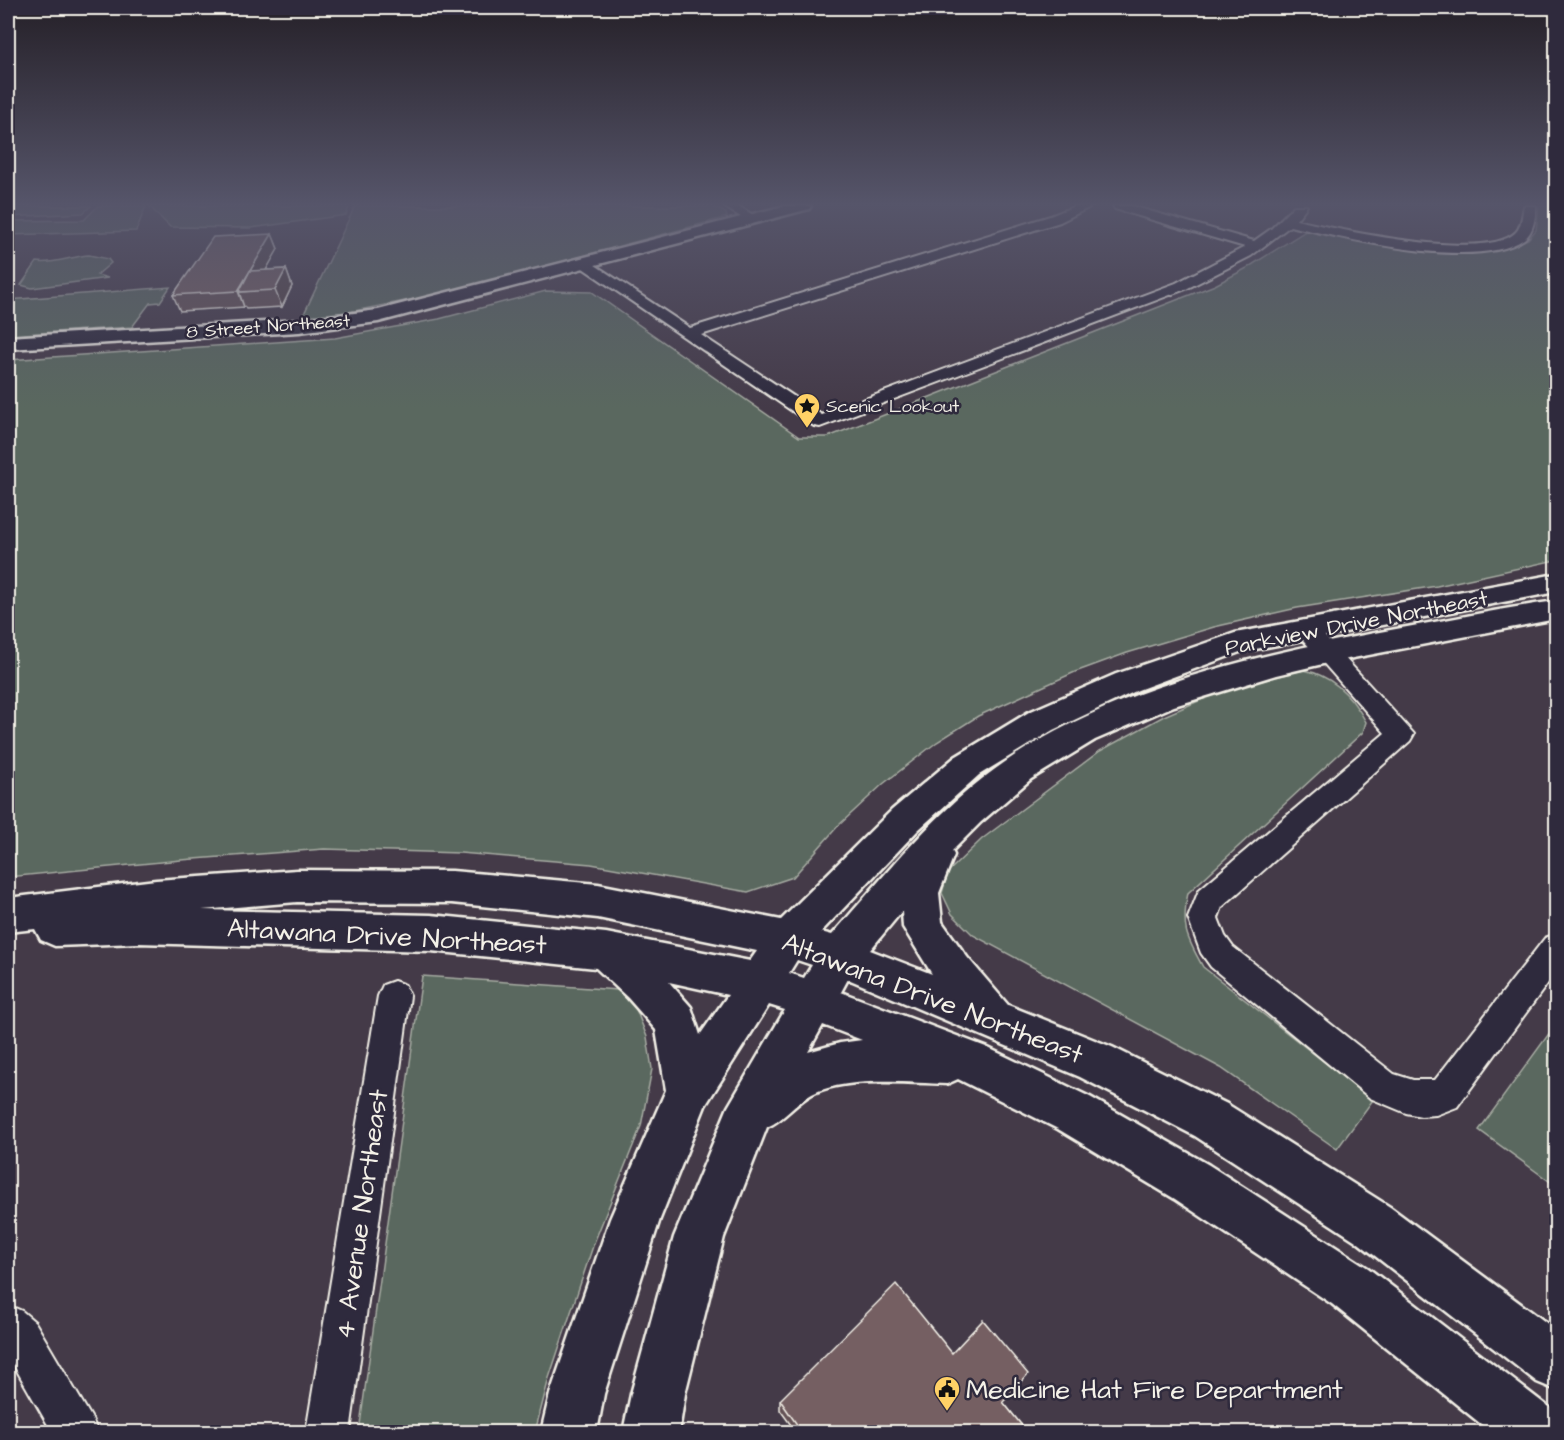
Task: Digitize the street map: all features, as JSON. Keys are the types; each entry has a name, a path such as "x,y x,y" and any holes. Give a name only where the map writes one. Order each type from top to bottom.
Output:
{"main road":[{"name":"8 Street Northeast","path":"8,343 341,322 412,309 549,273"},
{"name":"Parkview Drive Northeast","path":"569,1432 577,1394 634,1219 689,1091 788,939 856,867 941,789 968,766 1041,721 1127,682 1235,643 1305,628 1557,583"},
{"name":"Parkview Drive Northeast","path":"651,1432 658,1394 699,1237 744,1123 839,956 943,836 1019,770 1083,731 1163,698 1272,665 1327,652 1557,610"},
{"path":"943,836 920,893 923,927 952,970 996,1020"},
{"name":"Altawana Drive Northeast","path":"8,915 156,897 297,886 452,887 598,901 788,939 839,956 1096,1062 1211,1120 1373,1224 1557,1363"},
{"name":"Altawana Drive Northeast","path":"8,930 138,926 431,933 606,951 759,982 970,1062 1074,1113 1192,1182 1350,1286 1535,1432"},
{"path":"606,951 643,984 675,1021 689,1091"},
{"path":"744,1123 780,1088 817,1069 862,1060 970,1062"}],"street":[{"path":"598,273 820,422 1181,286 1208,273"},
{"path":"688,334 882,273"},
{"path":"1305,628 1401,734 1210,899 1203,918 1212,943 1222,957 1382,1086 1408,1097 1429,1100 1446,1095 1557,948"},
{"name":"4 Avenue Northeast","path":"328,1432 394,996"},
{"path":"8,1325 20,1337 76,1432"}],"green space":[{"path":"29,273 99,273 97,275 108,278 32,288 21,285"},
{"path":"323,273 518,273 445,293 349,312 303,316"},
{"path":"1237,273 1556,273 1556,560 1437,586 1297,608 1214,627 1127,653 1075,672 978,716 937,742 883,784 838,826 793,877 748,892 591,864 460,853 324,849 8,877 8,360 335,338 439,319 546,291 592,292 799,437 828,437 1215,285"},
{"path":"170,287 160,302 150,303 132,327 8,335 8,300"},
{"path":"1303,670 1332,682 1348,695 1366,722 1363,732 1188,893 1185,923 1192,948 1203,967 1373,1100 1337,1149 1221,1068 973,935 952,914 942,893 948,872 982,839 1100,751 1164,716 1219,692"},
{"path":"422,976 618,990 636,1009 647,1037 652,1069 641,1126 594,1243 549,1378 535,1432 359,1432"},
{"path":"1556,1024 1556,1186 1479,1130"}],"building":[{"path":"188,273 249,273 238,291 173,295"},
{"path":"249,273 284,273 275,290 239,292"},
{"path":"896,1284 952,1353 983,1320 1028,1374 1003,1402 1027,1432 802,1432 780,1400"}],"place":[{"name":"Scenic Lookout","path":"807,429"},
{"name":"Medicine Hat Fire Department","path":"947,1412"}]}
